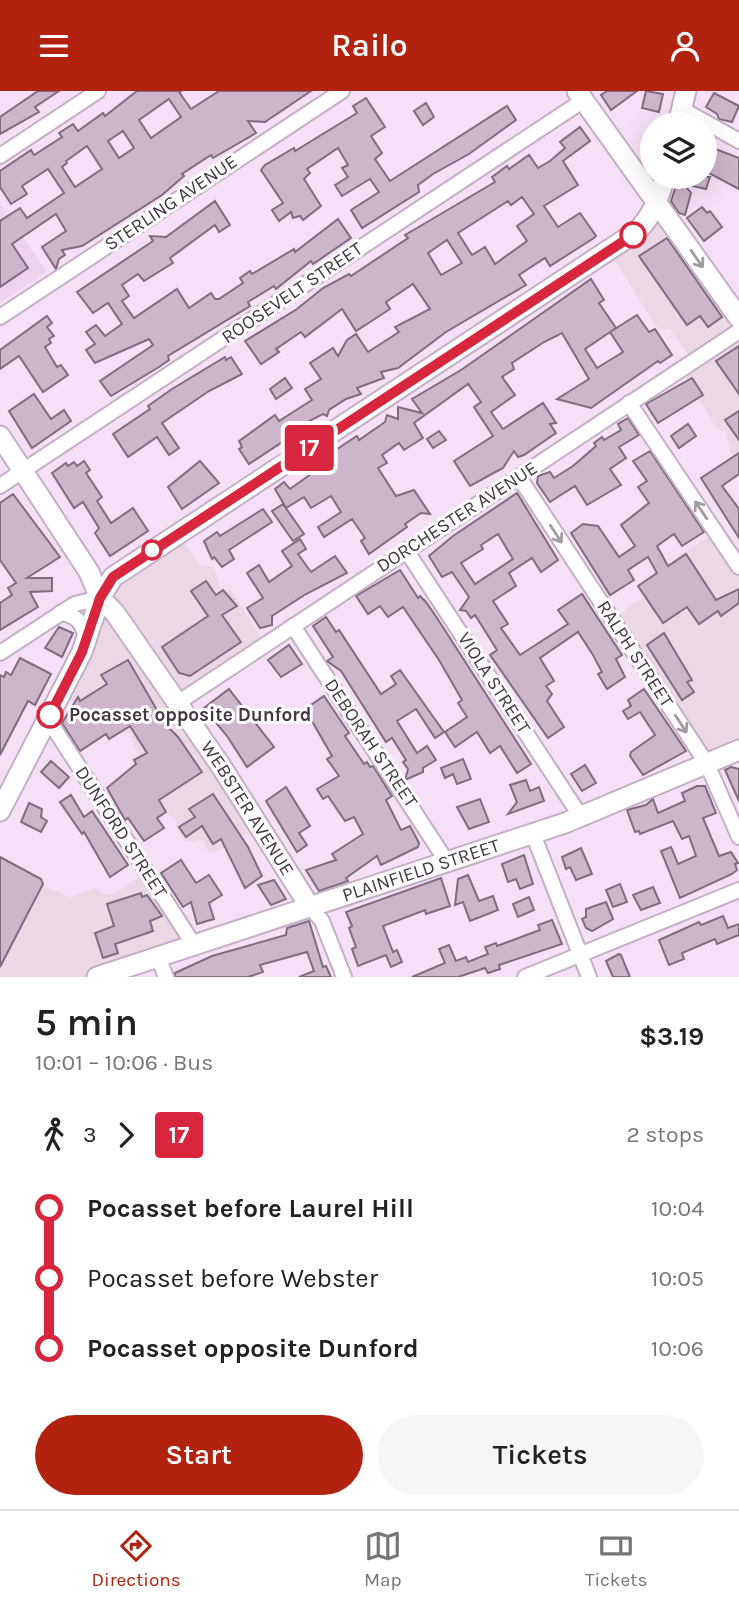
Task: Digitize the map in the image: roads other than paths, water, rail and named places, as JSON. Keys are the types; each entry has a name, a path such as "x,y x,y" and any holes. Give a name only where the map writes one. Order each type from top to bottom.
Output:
{"main road":[{"path":"581,95 739,317"},
{"path":"630,164 640,164"},
{"path":"0,811 87,641 100,598 113,577 636,232 646,223 661,189"},
{"name":"WEBSTER AVENUE","path":"0,436 89,572 100,598 115,613 220,767 310,907"},
{"name":"PLAINFIELD STREET","path":"97,977 533,834 581,817 739,750"}],"street":[{"path":"0,156 98,91"},
{"name":"STERLING AVENUE","path":"0,317 342,91"},
{"name":"ROOSEVELT STREET","path":"0,486 581,95"},
{"path":"682,108 739,141"},
{"name":"DORCHESTER AVENUE","path":"176,704 739,331"},
{"path":"629,403 739,567"},
{"name":"RALPH STREET","path":"519,477 708,764 739,837"},
{"name":"VIOLA STREET","path":"406,550 581,817"},
{"path":"0,653 75,604 100,598"},
{"path":"60,613 70,614 82,624 87,641"},
{"name":"DEBORAH STREET","path":"293,626 447,862"},
{"name":"DUNFORD STREET","path":"48,719 194,945"},
{"path":"533,834 589,977"},
{"path":"525,977 739,890"},
{"name":"WEBSTER AVENUE","path":"310,907 322,921 344,977"},
{"path":"158,957 166,977"}],"place":[{"name":"Pocasset opposite Dunford","path":"50,715"}]}
